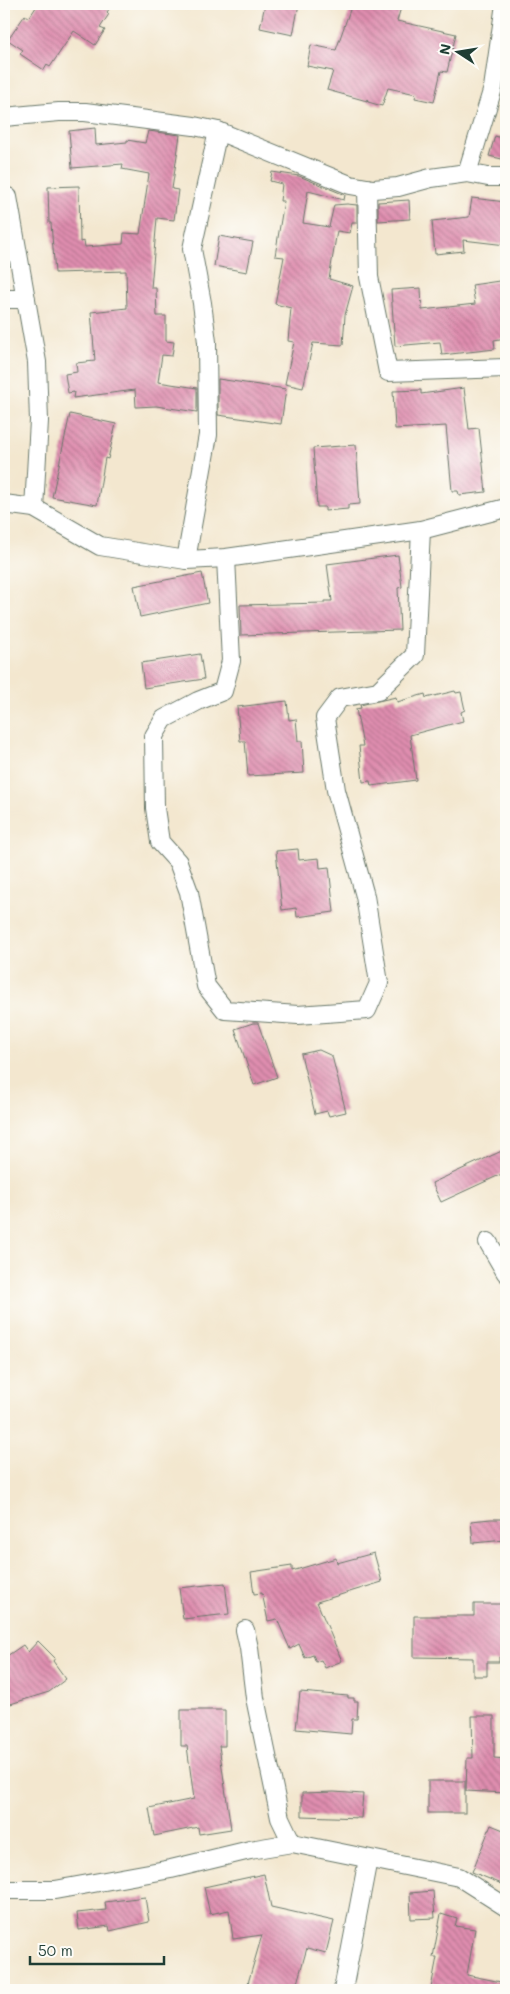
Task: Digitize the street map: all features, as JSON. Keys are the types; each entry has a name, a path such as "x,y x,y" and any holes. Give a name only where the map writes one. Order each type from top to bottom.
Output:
{"street":[{"path":"467,173 493,88 505,4"},
{"path":"4,117 59,112 85,112 194,126 218,131 350,185 367,188 398,187 431,178 467,173 488,177 506,177"},
{"path":"186,560 208,435 207,342 201,295 192,249 218,131"},
{"path":"367,188 368,277 388,372 506,368"},
{"path":"8,197 37,362 39,421 34,508"},
{"path":"4,299 26,299"},
{"path":"4,504 34,508 100,546 186,560 226,558 421,530 506,508"},
{"path":"226,558 231,661 223,691 198,701 164,719 154,736 154,808 160,842 178,862 189,892 206,986 225,1010 298,1016 367,1010 379,984 365,896 336,790 325,718 340,698 378,691 415,655 421,530"},
{"path":"488,1242 506,1273"},
{"path":"246,1630 250,1648 255,1698 280,1818 292,1843"},
{"path":"4,1890 55,1890 171,1869 250,1850 292,1843 458,1877 506,1906"},
{"path":"343,1990 368,1859"}],"building":[{"path":"38,4 113,4 100,28 105,30 95,45 74,31 50,67 47,65 44,70 20,54 23,50 8,40 25,15 29,18"},
{"path":"265,4 299,4 293,35 260,28"},
{"path":"352,4 402,4 397,21 456,34 447,72 441,71 434,102 415,98 416,94 388,88 382,106 368,102 367,99 367,101 327,90 333,71 307,66 311,45 336,50"},
{"path":"95,128 96,145 127,142 127,140 145,143 148,131 180,135 172,189 178,190 174,220 157,218 151,288 156,288 157,316 166,316 166,341 174,342 172,356 162,355 158,382 197,388 197,412 156,406 136,407 135,390 73,398 74,392 68,393 65,374 77,372 76,363 95,361 91,312 127,308 126,271 55,273 51,223 49,223 48,187 79,186 80,242 84,241 85,247 123,244 124,233 140,234 149,174 122,169 123,164 72,168 69,131"},
{"path":"495,136 506,139 506,160 489,156"},
{"path":"272,172 299,176 345,195 344,200 308,191 303,223 329,227 334,205 357,205 357,223 352,223 350,233 337,231 329,279 353,286 345,315 343,345 313,343 303,388 285,384 294,342 288,341 291,308 275,304 284,257 275,256 284,201 280,201 282,184 270,181"},
{"path":"472,198 506,202 506,245 463,240 464,251 435,254 432,221 469,217"},
{"path":"409,200 410,219 378,221 378,202"},
{"path":"219,236 253,242 247,272 214,266"},
{"path":"506,280 506,338 494,340 495,349 442,355 440,342 395,346 391,290 421,288 422,310 475,304 472,285"},
{"path":"218,379 286,389 281,424 218,415"},
{"path":"464,388 469,429 479,428 486,492 459,495 458,491 452,491 446,426 395,429 393,391 421,390 421,394"},
{"path":"70,414 116,424 108,459 105,458 97,505 52,497"},
{"path":"356,445 360,504 348,505 348,509 325,511 325,507 317,507 313,448"},
{"path":"398,555 402,587 398,588 400,630 241,635 240,605 324,603 324,601 332,601 327,564"},
{"path":"202,573 208,603 140,617 134,586"},
{"path":"200,654 204,679 144,688 141,663"},
{"path":"455,691 456,693 461,692 465,710 461,712 463,721 410,735 416,780 371,786 370,781 363,782 359,746 363,746 356,709 361,708 360,705 396,697 397,702 425,694 426,698"},
{"path":"287,701 289,720 296,719 298,741 302,741 304,773 248,776 245,741 240,741 237,707"},
{"path":"298,849 299,860 319,858 320,868 329,867 334,912 297,917 296,908 282,910 276,851"},
{"path":"258,1023 277,1077 254,1085 235,1029"},
{"path":"319,1050 332,1056 346,1112 329,1116 327,1111 315,1114 301,1054"},
{"path":"506,1149 506,1172 441,1202 432,1183"},
{"path":"506,1519 506,1540 473,1543 471,1521"},
{"path":"374,1553 382,1582 317,1602 342,1661 325,1668 321,1660 316,1662 313,1655 305,1658 299,1644 290,1649 277,1619 268,1621 262,1593 254,1594 251,1572 292,1566 292,1571 336,1558 337,1563"},
{"path":"225,1583 229,1614 183,1619 179,1588"},
{"path":"474,1604 506,1604 505,1657 499,1657 499,1662 487,1662 487,1676 473,1676 473,1658 414,1657 414,1616 474,1616"},
{"path":"38,1641 55,1658 53,1661 66,1679 49,1692 4,1706 4,1658 23,1645 28,1652"},
{"path":"300,1692 348,1696 348,1698 354,1698 354,1701 358,1701 357,1719 352,1719 351,1734 296,1729"},
{"path":"181,1710 225,1710 225,1746 219,1746 231,1829 199,1834 198,1827 154,1836 149,1808 194,1799 187,1746 181,1746"},
{"path":"472,1716 494,1716 494,1758 506,1759 506,1793 466,1791 467,1758 473,1758"},
{"path":"428,1781 465,1781 465,1813 428,1813"},
{"path":"334,1792 363,1794 361,1818 302,1816 302,1793"},
{"path":"491,1825 506,1831 506,1873 502,1884 472,1872"},
{"path":"264,1874 271,1907 334,1921 326,1953 307,1948 295,1990 246,1990 262,1935 233,1939 229,1910 210,1914 204,1887"},
{"path":"433,1891 435,1918 411,1919 410,1893"},
{"path":"145,1897 149,1922 110,1931 109,1926 79,1930 77,1913 106,1910 105,1902"},
{"path":"441,1914 457,1919 455,1926 475,1929 467,1975 506,1983 506,1990 441,1990 431,1988 437,1957 433,1957"}]}
